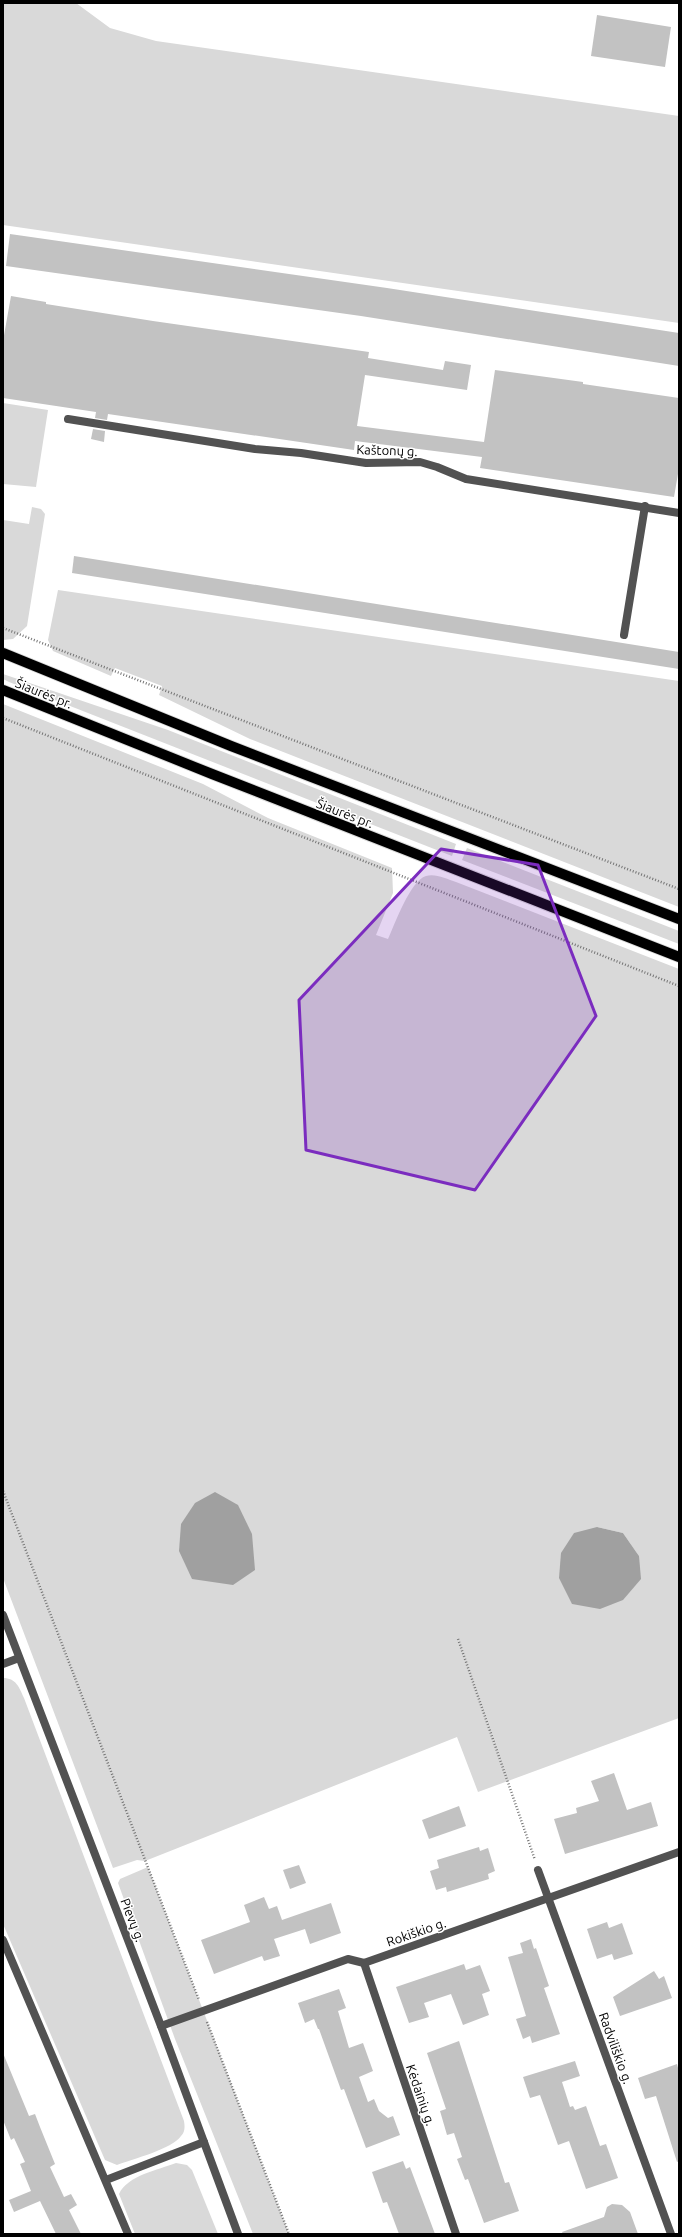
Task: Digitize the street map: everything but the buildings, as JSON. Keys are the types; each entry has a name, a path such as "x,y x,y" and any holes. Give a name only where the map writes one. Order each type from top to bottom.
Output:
{"main road":[{"name":"Šiaurės pr.","path":"3,653 231,746 679,919"},
{"name":"Šiaurės pr.","path":"3,690 219,777 679,957"}],"street":[{"name":"Kaštonų g.","path":"68,419 255,449 301,453 366,463 420,462 437,466 466,479 646,506 679,513"},
{"path":"624,634 646,506"},
{"name":"Pievų g.","path":"3,1615 161,2026 238,2234"},
{"path":"3,1664 20,1658"},
{"name":"Rokiškio g.","path":"161,2026 348,1959 364,1963 679,1852"},
{"name":"Radviliškio g.","path":"538,1870 671,2234"},
{"path":"3,1940 128,2234"},
{"name":"Kėdainių g.","path":"364,1963 456,2234"},
{"path":"106,2180 204,2142"}],"path":[{"path":"3,628 679,890"},
{"path":"3,718 679,986"},
{"path":"3,1491 289,2234"},
{"path":"458,1639 538,1870"}],"highlighted area":[{"path":"441,849 538,865 596,1016 475,1190 306,1150 299,1000"}],"shaded area":[{"path":"3,3 76,3 110,28 156,41 679,116 679,323 3,225"},
{"path":"3,403 48,410 36,487 3,484"},
{"path":"32,507 41,509 45,514 27,626 13,639 3,640 3,520 29,524"},
{"path":"58,590 679,681 679,907 250,739 159,695 162,686 115,668 111,676 53,651 48,640"},
{"path":"3,674 168,730 456,844 452,856 9,682 3,679"},
{"path":"3,704 203,784 268,818 392,868 393,893 376,935 388,939 414,886 426,876 433,875 456,882 679,969 679,1718 478,1792 457,1737 145,1861 137,1860 113,1868 3,1578","holes":["597,1527 623,1533 639,1556"]},
{"path":"467,848 679,931 679,944 462,860"},
{"path":"215,1492 238,1505 252,1534 255,1570 233,1585 192,1579 179,1551 181,1524 195,1503"},
{"path":"597,1527 623,1533 639,1556 641,1579 623,1600 600,1609 572,1604 559,1578 561,1553 574,1533"},
{"path":"3,1678 14,1681 19,1687 24,1698 184,2121 185,2127 183,2133 176,2141 142,2157 117,2165 105,2160 3,1924"},
{"path":"148,1867 289,2234 253,2234 175,2039 118,1883 120,1879"},
{"path":"176,2163 187,2165 192,2170 218,2234 135,2234 119,2194 129,2182 136,2178"}]}
